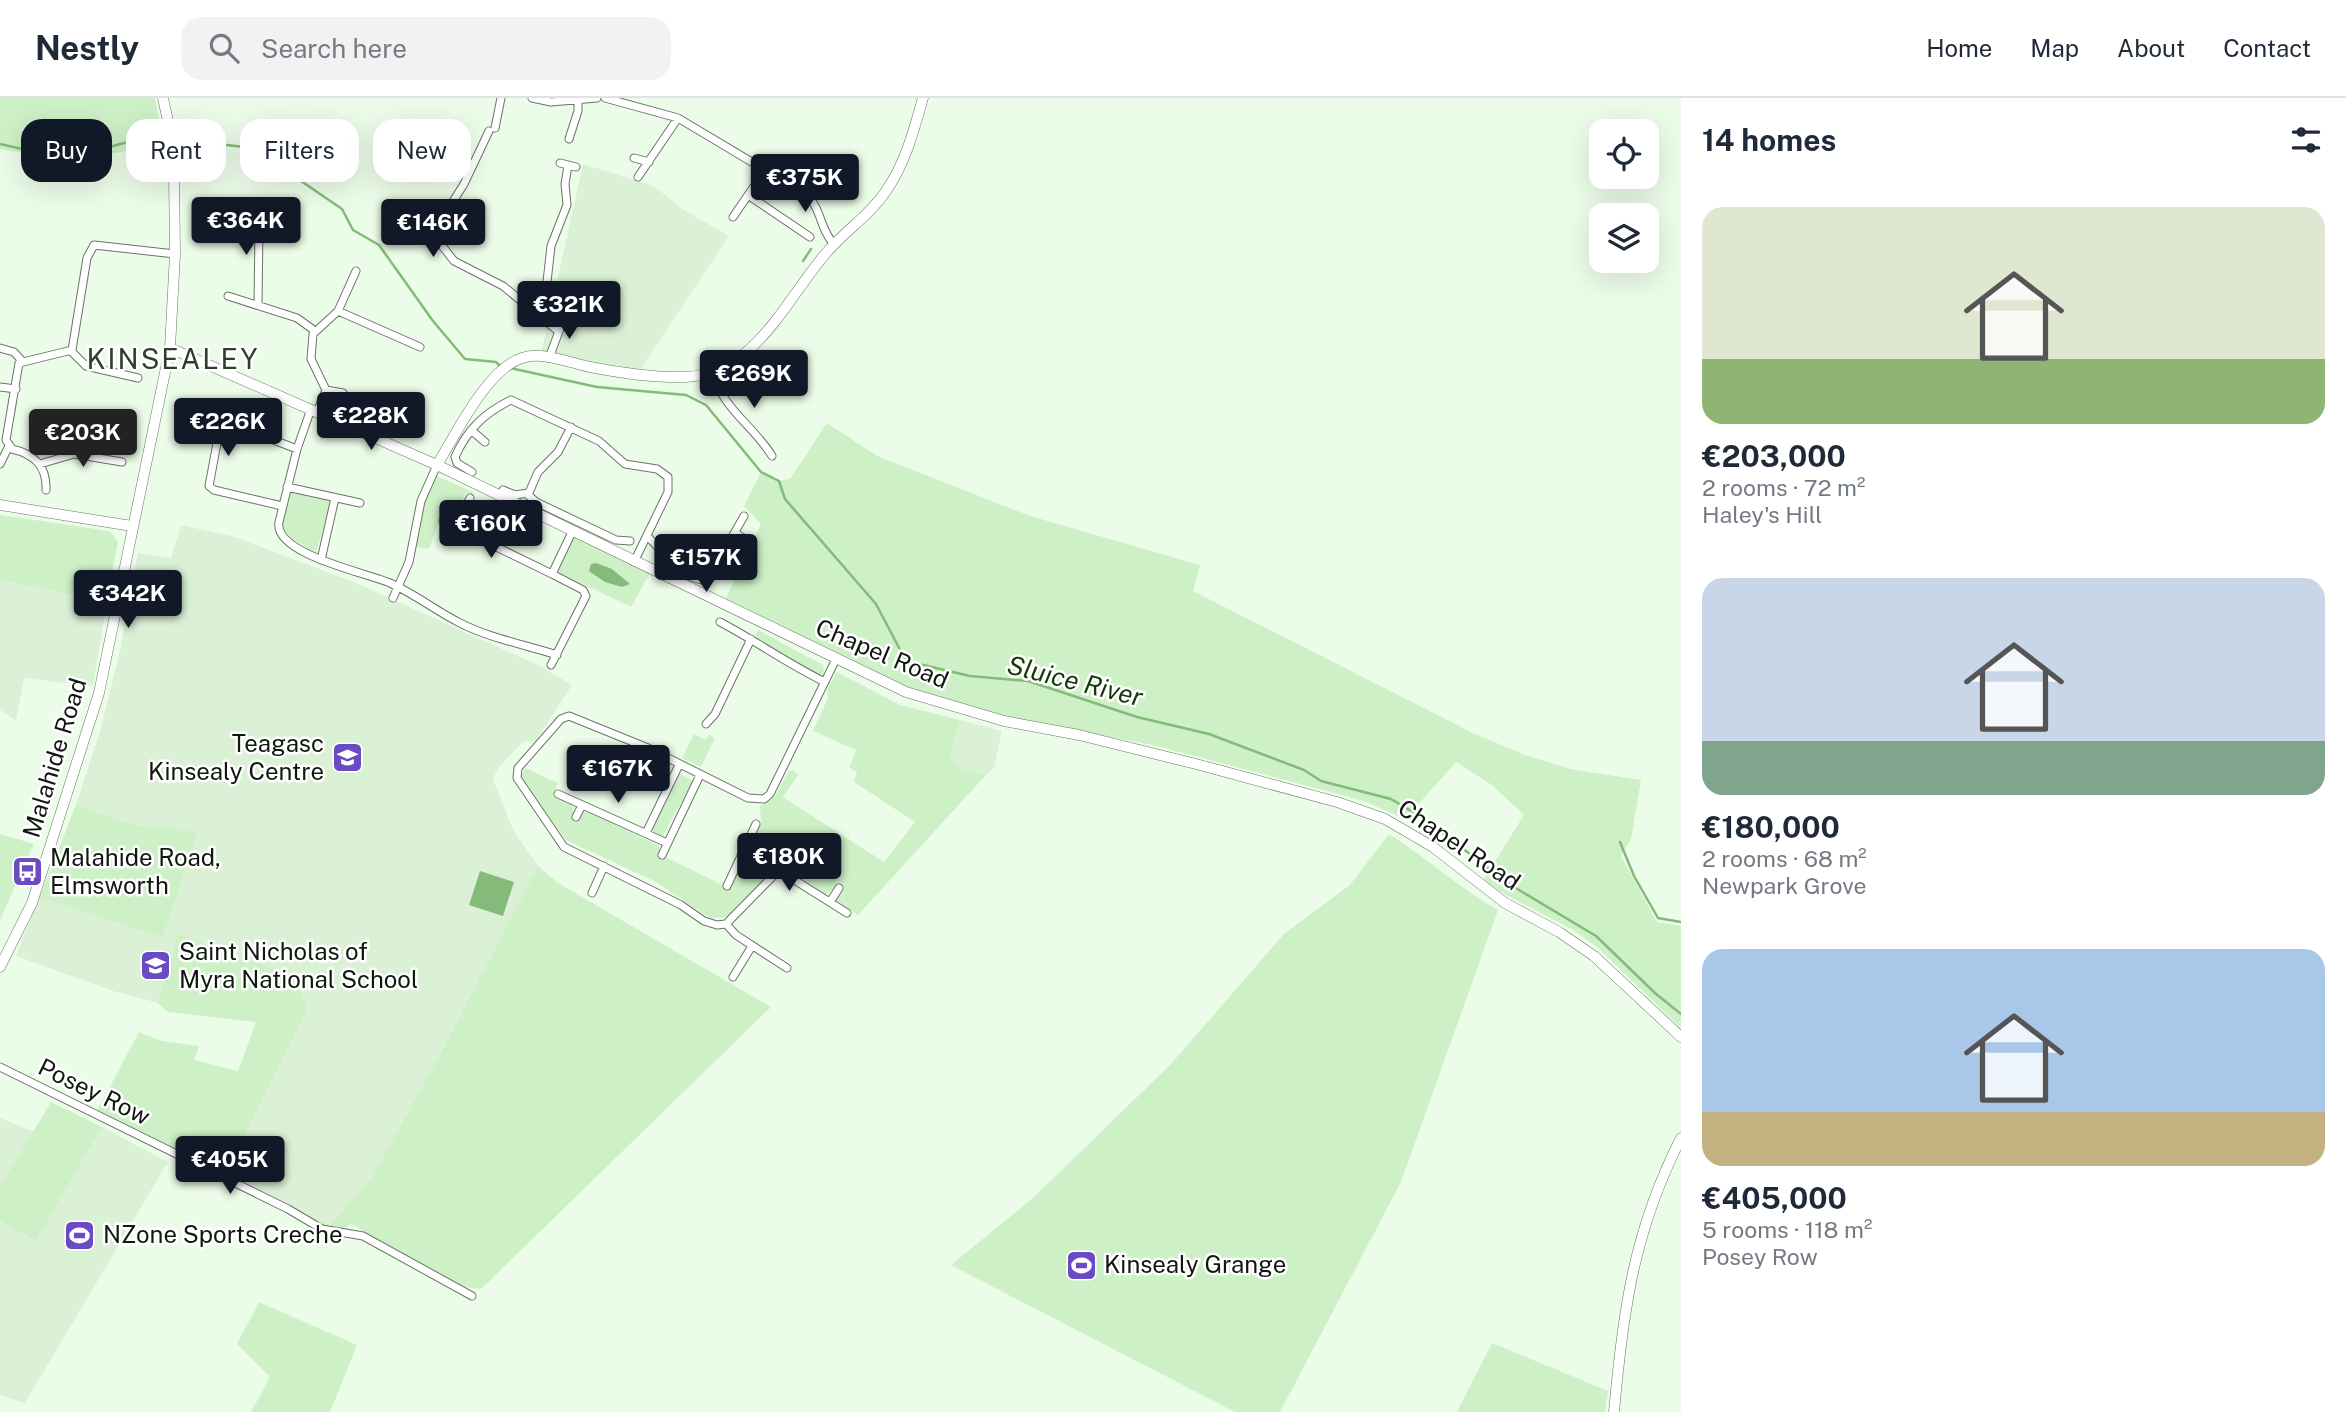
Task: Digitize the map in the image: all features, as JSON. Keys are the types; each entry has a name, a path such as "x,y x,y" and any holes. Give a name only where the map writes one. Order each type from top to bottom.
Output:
{"street":[{"name":"Malahide Road","path":"0,967 32,903 89,727 104,668 170,348 175,254 174,149 163,98"},
{"path":"501,98 492,130 445,214 441,240 446,253 454,261 503,286 558,331"},
{"path":"531,98 551,102 597,98"},
{"path":"605,98 678,118 814,202 827,237 834,244"},
{"path":"393,598 409,562 421,501 437,465 500,372 522,358 549,358 647,376 690,377 713,372 743,356 761,339 798,287 834,244 885,193 905,155 923,98"},
{"path":"569,139 578,111 578,100"},
{"path":"638,177 678,118"},
{"path":"483,143 494,148"},
{"path":"635,158 649,162"},
{"path":"529,306 547,282 551,246 567,205 565,184 572,166 560,163"},
{"path":"733,217 764,172"},
{"path":"748,195 810,237"},
{"path":"223,223 237,203"},
{"path":"231,211 259,229 258,304"},
{"path":"71,351 90,249 105,244 175,254"},
{"path":"326,390 312,359 311,342 315,331 338,311 356,271"},
{"path":"228,296 297,318 315,331"},
{"path":"338,311 420,347"},
{"path":"549,358 564,318"},
{"path":"0,348 14,352 22,361"},
{"name":"Chapel Road","path":"170,348 437,465 906,692 950,706 1196,764 1337,802 1385,819 1433,847 1505,903 1559,932 1594,956 1681,1037"},
{"path":"22,361 71,351"},
{"path":"71,351 86,366 138,378"},
{"path":"0,464 9,446 6,435 22,361"},
{"path":"713,372 717,391 757,433 772,456"},
{"path":"0,387 16,389"},
{"path":"326,390 296,449 282,506 278,528 280,534 321,560 398,588 462,624 557,655"},
{"path":"326,390 343,393 356,408 398,428"},
{"path":"472,472 457,463 455,457 483,416 511,400 604,443 625,464 657,469 668,477 668,492 634,562"},
{"path":"282,506 214,490 209,486 216,443 225,425 229,423 296,449"},
{"path":"528,493 538,472 562,447 571,427"},
{"path":"471,430 485,442"},
{"path":"9,446 31,456 40,464 46,478 46,490"},
{"path":"40,464 74,454 122,462"},
{"path":"287,487 360,503"},
{"path":"503,490 515,495 528,493"},
{"path":"528,493 536,502 616,540 630,541"},
{"path":"321,560 335,498"},
{"path":"455,527 470,498"},
{"path":"0,505 132,526"},
{"path":"648,537 687,576 697,581 710,574 744,516"},
{"path":"443,521 586,592 551,665"},
{"path":"552,574 572,532"},
{"path":"735,533 750,542"},
{"path":"720,622 751,639 772,655 825,682"},
{"path":"706,724 715,715 751,639"},
{"path":"779,870 726,923 717,925 704,920 681,905 564,848 517,778 518,768 561,719 569,716 648,748 748,798 764,799 770,794 836,659"},
{"path":"646,833 679,765"},
{"path":"662,855 699,775"},
{"path":"558,794 667,843"},
{"path":"576,817 582,805"},
{"path":"727,886 756,824"},
{"path":"745,849 847,913"},
{"path":"592,893 604,866"},
{"path":"830,902 839,888"},
{"path":"726,923 736,935 787,968"},
{"path":"733,977 752,946"},
{"name":"Posey Row","path":"0,1067 288,1209 322,1229 363,1236 472,1296"},
{"path":"1614,1412 1625,1313 1639,1239 1681,1138"}],"shaded area":[{"path":"0,98 155,98 158,119 126,119 126,151 112,153 112,119 21,119 21,153 0,149"},
{"path":"583,164 654,186 682,209 729,236 638,373 541,354"},
{"path":"827,423 877,456 1030,516 1200,565 1193,591 1473,733 1525,755 1570,769 1641,780 1631,839 1621,856 1657,922 1681,926 1681,1028 1597,947 1573,930 1482,882 1524,815 1492,785 1456,762 1405,819 1364,801 1153,745 1041,724 950,702 907,687 725,600 761,524 744,506 761,472 779,481 790,479"},
{"path":"434,475 473,492 471,495 466,493 453,517 441,516 429,549 416,547 422,505"},
{"path":"290,490 328,499 330,505 316,553 282,533 280,524"},
{"path":"0,515 110,531 118,542 111,577 86,571 75,595 0,580"},
{"name":"Teagasc Kinsealy Centre","path":"181,525 235,537 356,583 538,665 572,685 536,741 523,742 498,768 493,779 513,830 538,866 371,1179 326,1229 225,1175 306,1010 168,1012 158,1003 113,991 16,956 76,805 101,728 120,651 138,553 171,558"},
{"path":"574,537 650,573 631,607 558,572"},
{"path":"596,563 612,569 630,584 622,587 605,582 589,571 591,564"},
{"path":"86,571 111,577 93,686 24,678 16,720 0,710 0,580 75,595"},
{"path":"758,630 823,665 824,673 818,676 772,649 755,636"},
{"path":"837,672 900,705 960,720 950,757 963,770 986,775 858,915 836,901 842,890 836,886 826,895 752,845 761,823 760,806 774,798 789,771 793,770 798,775 783,797 884,862 915,822 854,782 857,772 849,768 856,750 813,731 828,698 827,690"},
{"path":"960,720 1002,731 994,768 986,775 963,770 950,757"},
{"path":"694,734 706,740 709,735 715,738 701,767 682,758"},
{"path":"525,768 558,783 553,796 573,805 573,817 579,820 583,812 589,812 659,846 659,854 729,888 747,854 770,868 771,873 728,917 710,918 656,882 566,840 520,779"},
{"path":"679,773 693,781 662,837 653,832 652,828"},
{"path":"76,805 136,825 149,828 167,826 197,833 163,937 40,898"},
{"path":"0,834 34,844 0,920"},
{"path":"1389,834 1498,910 1401,1182 1280,1412 1235,1412 951,1265 1033,1198 1171,1064 1284,934 1350,885"},
{"path":"538,866 558,883 771,1007 481,1289 463,1287 351,1224 335,1233 326,1229 371,1179"},
{"path":"480,871 514,882 503,916 469,905"},
{"path":"178,934 295,977 307,1009 225,1175 97,1111 139,1032 162,1041 199,1046 194,1060 238,1071 256,1022 168,1012 158,1003"},
{"path":"51,1102 102,1127 36,1241 0,1221 0,1187"},
{"path":"0,1118 35,1132 0,1187"},
{"path":"102,1127 168,1162 25,1403 0,1395 0,1221 36,1241"},
{"path":"259,1302 357,1345 330,1412 251,1412 270,1377 237,1344"},
{"path":"1492,1343 1608,1391 1605,1412 1457,1412"}],"waterway":[{"path":"0,144 40,152 68,153 126,142"},
{"name":"Sluice River","path":"226,145 253,148 342,209 353,230 379,245 433,321 465,359 496,362 499,365"},
{"path":"803,261 811,249"},
{"name":"Sluice River","path":"510,368 597,387 686,395 706,405 761,472 779,481 785,499 876,604 906,661 970,676 1028,681 1137,717 1209,734 1304,770 1321,781 1391,799 1423,818 1509,884 1596,936 1655,993 1681,1014"},
{"name":"Sluice River","path":"1620,842 1634,876 1658,918 1681,922"}],"place":[{"name":"Teagasc Kinsealy Centre","path":"347,758"},
{"name":"Malahide Road, Elmsworth","path":"27,872"},
{"name":"Saint Nicholas of Myra National School","path":"156,966"},
{"name":"NZone Sports Creche","path":"80,1235"},
{"name":"Kinsealy Grange","path":"1081,1265"}],"district":[{"name":"KINSEALEY","path":"173,359"}]}
